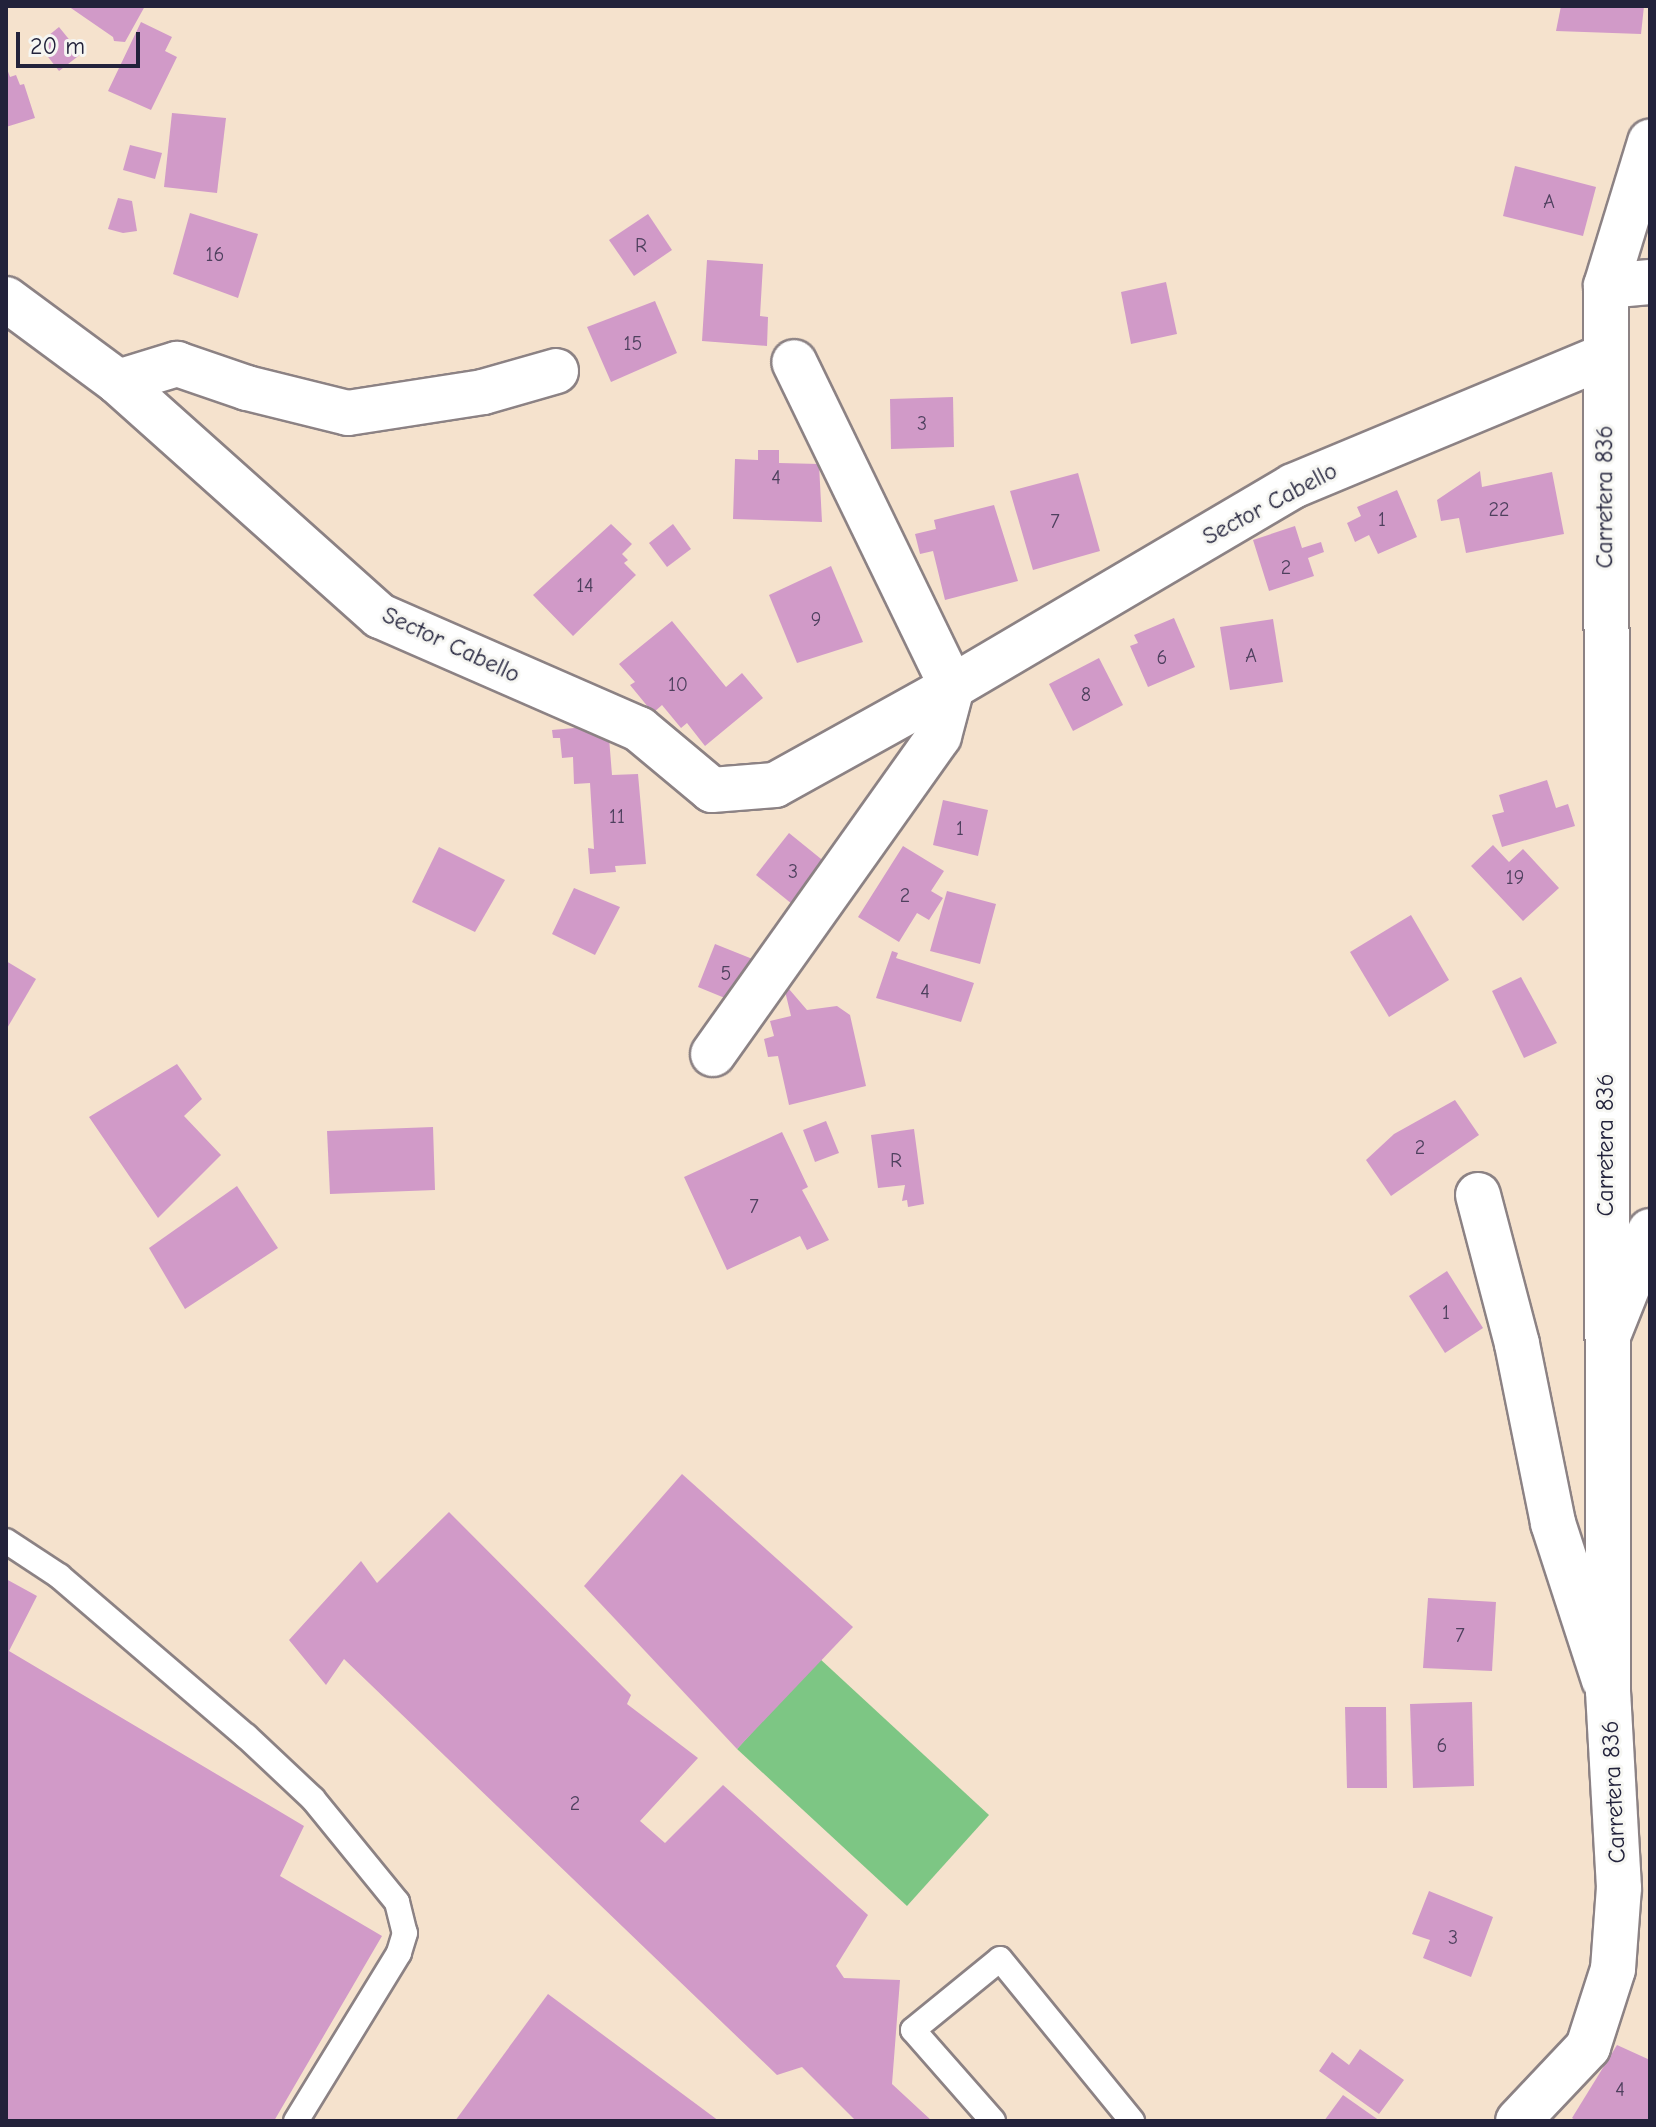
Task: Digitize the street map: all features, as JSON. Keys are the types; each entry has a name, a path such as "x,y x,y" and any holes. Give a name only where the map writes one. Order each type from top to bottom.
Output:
{"street":[{"name":"Carretera 836","path":"1518,2121 1588,2047 1613,1969 1619,1888 1608,1691 1606,286 1650,142"},
{"path":"1606,286 1650,282"},
{"name":"Sector Cabello","path":"6,299 118,382 380,616 639,729 712,790 775,785 952,687 1293,486 1605,356"},
{"path":"713,1054 939,736 952,687 794,362"},
{"path":"118,382 177,364 247,388 348,413 483,392 556,371"},
{"path":"1478,1195 1517,1344 1553,1523 1608,1691"},
{"path":"1607,1338 1650,1231"}],"lane":[{"path":"6,1541 59,1576 246,1736 313,1799 397,1902 405,1933 399,1953 296,2121"},
{"path":"993,2121 913,2030 1000,1959 1132,2121"}],"green space":[{"path":"819,1658 989,1815 907,1906 737,1749"}],"building":[{"path":"68,6 145,6 125,42 114,41 113,37"},
{"path":"1561,6 1644,6 1641,34 1556,31"},
{"path":"141,22 172,37 165,51 177,57 151,110 108,91"},
{"path":"59,27 81,54 59,71 38,44"},
{"path":"6,66 10,77 16,75 20,85 24,84 35,118 6,127"},
{"path":"172,113 226,118 217,193 164,187"},
{"path":"130,145 162,153 155,179 123,170"},
{"path":"1515,166 1596,187 1583,236 1503,216"},
{"path":"118,198 132,201 137,231 123,233 108,229"},
{"path":"190,213 258,234 238,298 173,274"},
{"path":"648,214 672,250 634,276 609,240"},
{"path":"707,260 763,264 760,316 768,317 767,346 702,341"},
{"path":"1166,282 1177,334 1131,344 1121,292"},
{"path":"655,301 677,353 611,382 587,327"},
{"path":"953,397 954,447 891,449 890,399"},
{"path":"758,450 779,450 779,463 819,464 822,522 733,519 735,459 758,460"},
{"path":"1480,471 1482,487 1552,472 1564,534 1466,553 1459,518 1441,521 1437,500"},
{"path":"1078,473 1100,551 1033,570 1010,491"},
{"path":"1397,490 1417,537 1378,554 1369,535 1355,542 1347,523 1361,516 1357,507"},
{"path":"994,505 1018,581 945,600 933,551 920,554 915,534 936,529 934,520"},
{"path":"611,524 632,544 622,554 628,560 624,563 636,575 573,636 533,595"},
{"path":"673,524 691,549 667,567 649,543"},
{"path":"1295,526 1302,548 1321,542 1324,552 1308,558 1314,576 1269,591 1253,540"},
{"path":"831,566 863,642 797,663 769,595"},
{"path":"1174,618 1195,667 1148,687 1130,646 1138,643 1134,635"},
{"path":"1273,619 1283,682 1230,690 1220,627"},
{"path":"672,621 726,687 742,673 763,698 705,746 687,723 681,728 662,705 653,713 630,685 635,682 619,664"},
{"path":"1099,658 1123,705 1073,731 1049,684"},
{"path":"608,725 612,775 638,774 646,864 615,866 616,872 590,874 588,848 594,849 590,783 574,784 573,757 562,758 560,738 553,738 552,730"},
{"path":"1547,780 1556,808 1568,804 1575,826 1502,847 1492,815 1504,812 1499,795"},
{"path":"943,800 988,810 978,856 933,845"},
{"path":"789,833 831,867 797,908 756,875"},
{"path":"1493,845 1509,862 1523,849 1559,888 1523,921 1471,866"},
{"path":"903,846 944,871 931,891 943,898 929,920 917,913 899,942 858,917"},
{"path":"439,847 505,880 475,932 412,902"},
{"path":"574,888 620,907 595,955 552,934"},
{"path":"947,891 996,904 980,964 930,951"},
{"path":"1411,915 1449,980 1389,1017 1350,952"},
{"path":"715,944 755,960 737,1003 698,987"},
{"path":"892,951 898,953 896,958 974,983 961,1022 876,998"},
{"path":"6,961 36,979 6,1030"},
{"path":"1521,977 1557,1043 1524,1058 1492,991"},
{"path":"789,989 807,1010 837,1006 850,1015 866,1086 789,1105 778,1056 768,1057 764,1039 774,1036 770,1021 791,1016 785,991"},
{"path":"177,1064 202,1099 184,1116 221,1155 158,1218 89,1117"},
{"path":"1455,1100 1479,1135 1391,1196 1366,1160 1394,1134"},
{"path":"826,1121 839,1153 815,1162 803,1130"},
{"path":"433,1127 435,1190 330,1194 327,1131"},
{"path":"914,1129 924,1204 908,1207 907,1200 902,1201 905,1185 878,1188 871,1135"},
{"path":"782,1132 808,1187 802,1190 829,1240 807,1250 800,1236 727,1270 684,1177"},
{"path":"237,1186 278,1248 185,1309 149,1248"},
{"path":"1447,1271 1483,1328 1445,1353 1409,1296"},
{"path":"682,1474 853,1627 737,1749 584,1586"},
{"path":"449,1512 631,1695 627,1704 698,1758 640,1821 665,1843 723,1785 868,1915 836,1966 844,1978 900,1980 892,2084 932,2121 856,2121 802,2067 777,2075 344,1659 326,1685 289,1640 361,1561 377,1583"},
{"path":"6,1579 37,1596 9,1651 304,1826 280,1876 382,1936 274,2121 6,2121"},
{"path":"1428,1598 1496,1602 1492,1671 1423,1668"},
{"path":"1472,1702 1474,1786 1413,1788 1410,1704"},
{"path":"1345,1707 1386,1707 1387,1788 1347,1788"},
{"path":"1429,1891 1493,1917 1471,1977 1423,1958 1430,1940 1412,1934"},
{"path":"548,1994 719,2121 455,2121"},
{"path":"1617,2045 1650,2060 1650,2121 1577,2121 1572,2118"},
{"path":"1360,2049 1404,2080 1379,2114 1319,2071 1332,2052 1349,2065"},
{"path":"1343,2095 1380,2121 1324,2121"}]}
